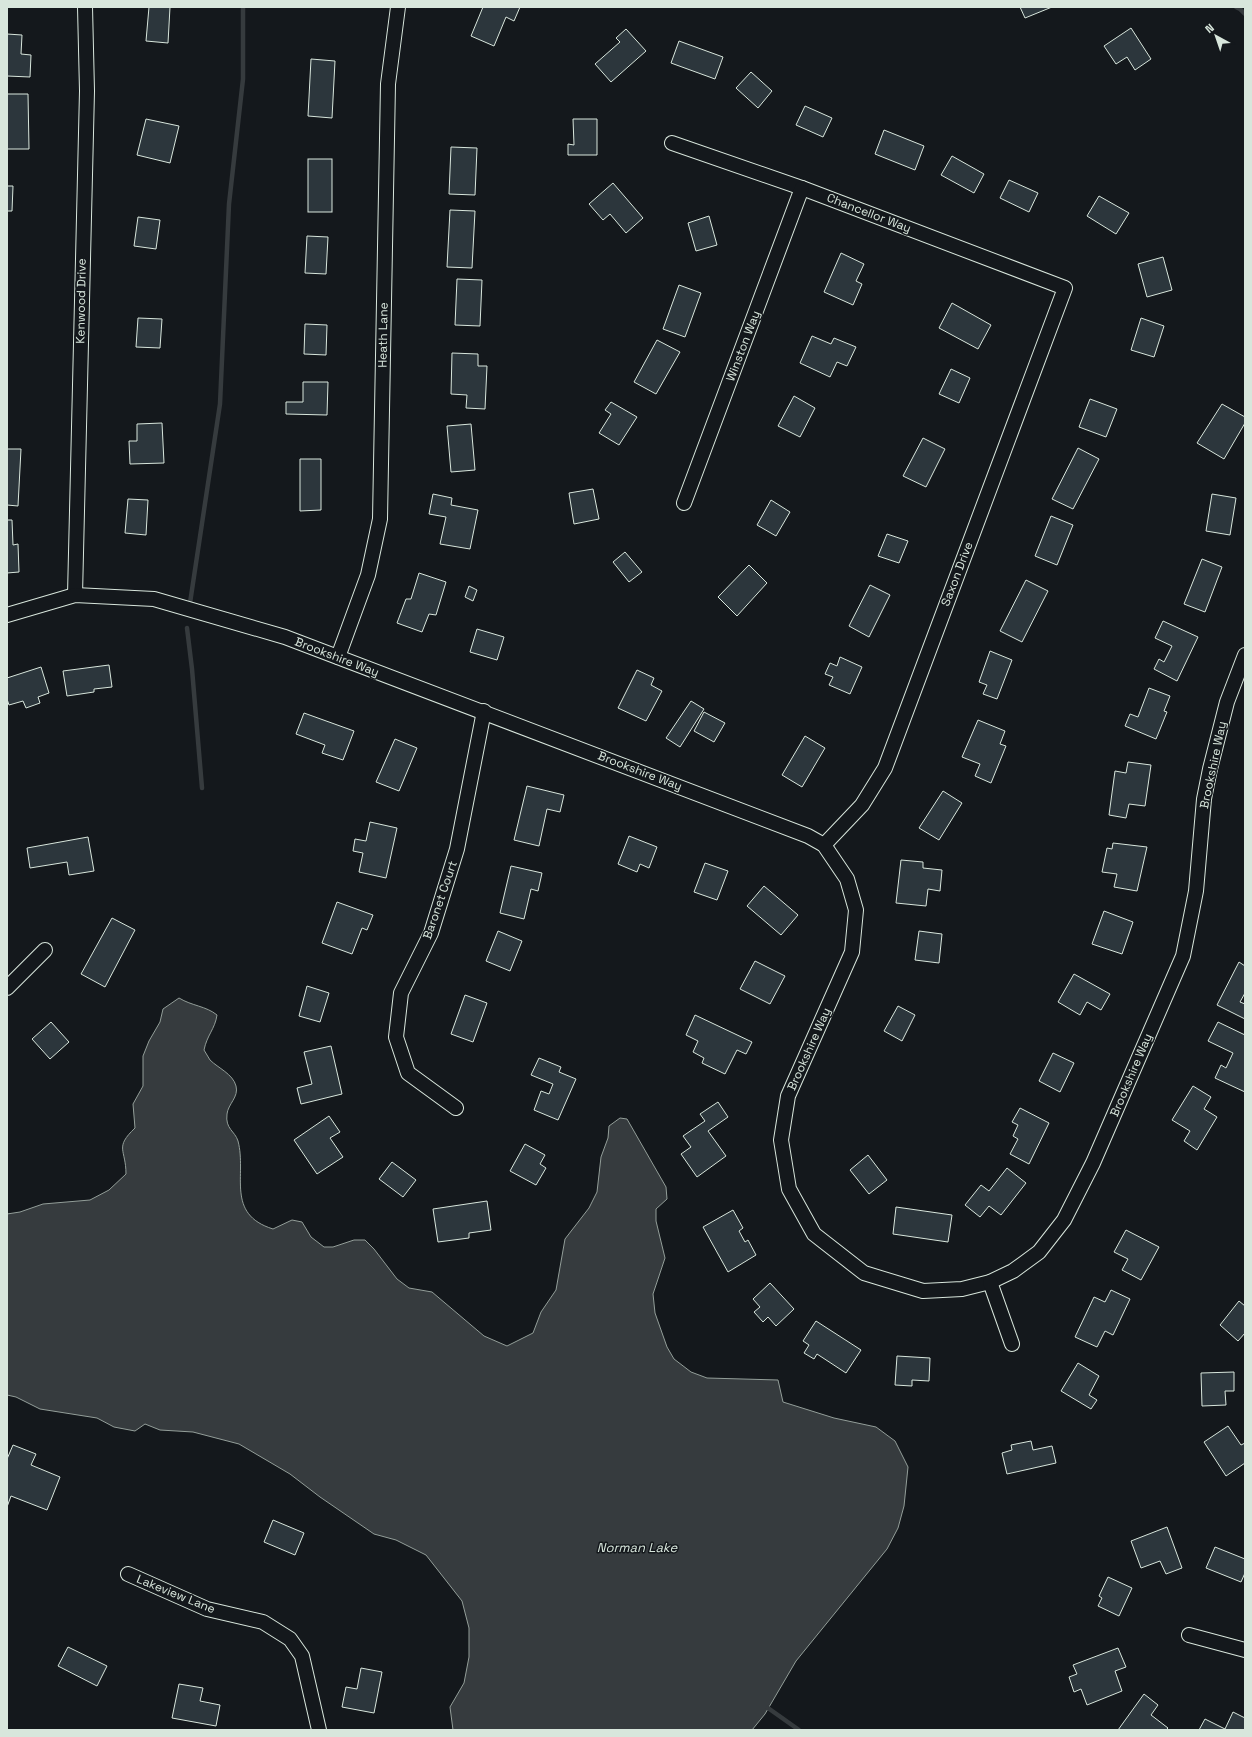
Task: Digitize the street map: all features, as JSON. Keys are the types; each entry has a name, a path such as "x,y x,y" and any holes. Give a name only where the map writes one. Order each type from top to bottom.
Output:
{"street":[{"name":"Kenwood Drive","path":"75,595 87,91 85,7"},
{"name":"Heath Lane","path":"338,657 368,575 380,519 388,84 398,7"},
{"name":"Chancellor Way","path":"672,143 802,188 1065,288"},
{"name":"Winston Way","path":"684,503 802,188"},
{"name":"Saxon Drive","path":"824,845 862,805 885,768 1065,288"},
{"name":"Brookshire Way","path":"7,615 75,595 154,599 286,637 808,836 824,845 847,879 856,910 852,952 788,1096 781,1140 789,1189 814,1234 864,1273 923,1291 962,1289 990,1282 1013,1272 1039,1252 1064,1220 1093,1163 1183,956 1196,891 1204,799 1210,769 1227,702 1245,655"},
{"name":"Baronet Court","path":"456,1108 408,1073 396,1037 401,993 431,933 457,849 484,712"},
{"path":"7,988 45,950"},
{"path":"990,1282 1012,1344"},
{"name":"Lakeview Lane","path":"128,1574 207,1609 263,1622 290,1639 302,1656 319,1730"},
{"path":"1189,1635 1245,1650"}],"water":[{"name":"Norman Lake","path":"179,998 217,1015 215,1024 204,1050 210,1060 232,1078 236,1086 236,1094 227,1114 227,1123 238,1141 243,1204 249,1214 258,1222 273,1229 292,1220 302,1222 311,1237 324,1247 333,1247 354,1240 365,1240 374,1249 397,1279 409,1288 432,1292 484,1336 507,1346 533,1333 541,1312 556,1290 565,1239 589,1208 597,1192 601,1157 608,1138 609,1126 620,1118 627,1119 666,1187 667,1199 656,1209 656,1221 665,1258 653,1294 655,1313 667,1347 674,1359 691,1372 707,1378 778,1380 783,1402 834,1418 876,1427 895,1441 908,1467 904,1506 898,1528 887,1549 796,1661 765,1714 752,1730 453,1730 450,1707 464,1683 469,1657 469,1628 462,1601 426,1555 396,1540 374,1534 320,1497 290,1474 239,1444 193,1432 160,1430 145,1424 135,1431 114,1427 97,1418 40,1409 16,1397 7,1395 7,1214 20,1212 43,1204 90,1200 109,1190 126,1174 123,1145 125,1140 135,1128 133,1104 143,1086 143,1056 149,1041 160,1022 163,1009"}],"building":[{"path":"149,7 170,7 168,43 146,41"},
{"path":"483,7 520,7 514,21 506,17 494,46 471,36"},
{"path":"1020,7 1052,7 1025,18"},
{"path":"1131,28 1151,59 1135,70 1127,57 1116,64 1104,46"},
{"path":"626,29 646,51 611,82 595,64 620,42 616,38"},
{"path":"7,34 22,35 21,54 31,55 30,77 7,76"},
{"path":"679,41 723,57 715,79 671,63"},
{"path":"311,59 335,61 332,118 308,116"},
{"path":"751,72 772,91 758,108 736,88"},
{"path":"7,94 28,94 29,149 7,149"},
{"path":"805,106 832,118 823,137 796,125"},
{"path":"146,119 179,126 170,163 137,155"},
{"path":"573,119 597,119 597,155 568,155 568,144 574,145"},
{"path":"884,130 924,146 915,170 875,154"},
{"path":"451,147 477,148 475,195 449,194"},
{"path":"952,156 984,174 974,193 941,175"},
{"path":"308,159 332,159 332,212 308,212"},
{"path":"1009,180 1038,193 1029,212 1000,198"},
{"path":"613,183 643,218 626,233 610,214 603,220 589,204"},
{"path":"7,186 13,186 12,211 7,211"},
{"path":"1099,196 1129,213 1116,234 1087,216"},
{"path":"450,210 475,211 472,268 447,267"},
{"path":"709,216 717,245 696,251 688,223"},
{"path":"138,217 160,220 156,249 134,246"},
{"path":"307,236 328,237 326,274 305,273"},
{"path":"841,253 864,264 856,281 862,284 853,305 824,292"},
{"path":"1163,257 1172,290 1147,297 1138,264"},
{"path":"457,279 482,280 480,326 455,325"},
{"path":"679,285 701,293 685,337 663,329"},
{"path":"952,303 991,325 978,349 939,328"},
{"path":"138,318 162,319 160,348 136,347"},
{"path":"1141,318 1164,326 1154,357 1131,350"},
{"path":"305,324 327,325 326,355 304,354"},
{"path":"812,336 831,344 834,338 856,347 847,366 837,362 830,377 800,363"},
{"path":"657,340 680,352 656,394 634,382"},
{"path":"452,353 478,354 478,366 487,366 485,409 466,408 467,395 451,394"},
{"path":"951,369 970,378 959,403 939,394"},
{"path":"303,382 328,382 327,415 286,414 286,402 303,402"},
{"path":"794,396 815,408 800,437 778,426"},
{"path":"1090,399 1117,409 1106,437 1079,427"},
{"path":"611,402 637,417 619,445 599,433 611,414 605,410"},
{"path":"1222,404 1245,417 1245,423 1224,459 1197,443"},
{"path":"162,423 164,463 130,464 129,441 137,441 137,424"},
{"path":"471,424 475,470 451,472 447,426"},
{"path":"923,438 945,449 926,487 903,476"},
{"path":"1078,448 1099,459 1073,509 1052,499"},
{"path":"7,449 21,449 18,506 7,505"},
{"path":"300,459 321,459 321,510 300,511"},
{"path":"593,489 599,519 574,524 569,493"},
{"path":"433,494 452,498 451,505 478,510 470,549 440,544 446,517 429,514"},
{"path":"1212,494 1236,498 1230,535 1206,531"},
{"path":"128,499 148,500 146,535 125,533"},
{"path":"771,500 790,512 776,536 757,525"},
{"path":"1051,516 1073,525 1057,565 1035,556"},
{"path":"7,520 12,520 13,545 18,544 19,572 7,573"},
{"path":"887,534 908,541 899,563 878,556"},
{"path":"625,552 642,572 629,582 613,562"},
{"path":"1202,559 1222,567 1205,612 1184,604"},
{"path":"749,565 767,583 737,616 718,597"},
{"path":"419,573 446,582 436,615 429,614 422,632 397,623 406,599 411,599"},
{"path":"1026,580 1048,591 1022,642 1000,631"},
{"path":"870,585 890,595 869,637 849,626"},
{"path":"469,586 477,590 473,601 465,597"},
{"path":"1163,621 1198,637 1177,681 1154,669 1159,659 1164,662 1172,646 1155,638"},
{"path":"477,629 504,637 497,660 470,652"},
{"path":"990,651 1012,660 997,699 983,694 987,685 979,682"},
{"path":"840,657 862,667 850,694 829,685 833,677 825,674 830,663 837,666"},
{"path":"109,665 112,687 94,689 94,692 67,696 63,671"},
{"path":"41,667 49,693 38,697 40,703 26,708 23,701 9,705 7,699 7,678"},
{"path":"637,670 654,678 651,685 662,691 646,721 618,708"},
{"path":"1149,688 1170,696 1164,711 1167,712 1156,739 1125,726 1130,714 1138,717"},
{"path":"691,701 704,709 680,747 666,738"},
{"path":"704,712 725,723 714,742 694,731"},
{"path":"304,713 354,731 343,760 322,753 325,745 296,734"},
{"path":"978,720 1005,731 1000,744 1006,746 991,783 975,776 980,764 962,757"},
{"path":"805,736 825,748 802,787 782,775"},
{"path":"395,739 417,748 399,791 376,782"},
{"path":"1128,762 1151,765 1145,806 1129,804 1126,818 1109,815 1115,771 1126,773"},
{"path":"527,786 564,795 560,812 547,809 539,846 514,840"},
{"path":"943,791 962,803 939,840 919,828"},
{"path":"370,822 397,828 386,878 359,872 363,853 353,851 355,839 366,841"},
{"path":"629,836 657,847 649,868 640,864 637,872 618,864"},
{"path":"88,837 94,871 69,875 67,862 30,868 27,848"},
{"path":"1113,843 1147,847 1137,891 1114,887 1117,874 1102,872 1107,848 1112,849"},
{"path":"901,860 923,862 923,868 942,870 940,891 928,889 926,906 896,903"},
{"path":"705,863 728,871 717,900 694,892"},
{"path":"511,866 542,873 538,891 531,889 524,919 500,913"},
{"path":"764,886 798,915 781,935 747,906"},
{"path":"337,902 373,915 367,930 362,928 352,954 322,943"},
{"path":"1104,911 1133,922 1122,954 1092,944"},
{"path":"112,918 135,930 105,987 81,974"},
{"path":"498,931 522,941 510,971 486,961"},
{"path":"919,931 942,934 939,963 915,960"},
{"path":"755,961 785,976 770,1004 740,989"},
{"path":"1239,962 1245,966 1245,993 1240,1002 1245,1004 1245,1019 1217,1005"},
{"path":"1074,974 1110,994 1101,1010 1087,1002 1080,1015 1058,1002"},
{"path":"307,986 329,993 320,1022 299,1016"},
{"path":"465,995 487,1003 473,1042 451,1034"},
{"path":"898,1006 915,1015 902,1041 884,1031"},
{"path":"695,1015 752,1042 746,1054 737,1050 725,1074 702,1063 704,1058 693,1052 698,1041 686,1035"},
{"path":"51,1022 69,1042 50,1059 32,1039"},
{"path":"1218,1022 1245,1035 1245,1092 1215,1078 1221,1065 1226,1068 1233,1053 1208,1041"},
{"path":"331,1046 342,1094 301,1104 297,1088 312,1084 304,1052"},
{"path":"1053,1053 1074,1063 1060,1092 1039,1081"},
{"path":"539,1058 561,1067 559,1072 576,1079 558,1120 534,1110 541,1091 549,1094 553,1084 531,1075"},
{"path":"1193,1086 1211,1097 1204,1109 1217,1117 1197,1150 1184,1141 1190,1131 1172,1120"},
{"path":"718,1102 728,1117 708,1131 726,1156 697,1177 681,1154 691,1147 683,1136 705,1121 700,1114"},
{"path":"1020,1108 1049,1123 1029,1164 1010,1154 1018,1139 1013,1136 1018,1125 1012,1122"},
{"path":"329,1116 340,1132 330,1138 343,1157 317,1174 294,1140"},
{"path":"525,1144 545,1155 540,1164 546,1168 536,1185 510,1171"},
{"path":"868,1155 887,1180 869,1194 850,1170"},
{"path":"392,1162 416,1180 403,1197 379,1179"},
{"path":"1007,1168 1026,1183 1001,1215 989,1206 980,1217 965,1205 981,1185 989,1191"},
{"path":"487,1201 491,1230 469,1233 469,1238 438,1242 433,1209"},
{"path":"896,1207 952,1215 948,1242 893,1234"},
{"path":"733,1210 743,1228 739,1231 745,1242 748,1240 756,1255 728,1272 703,1227"},
{"path":"1126,1230 1159,1247 1141,1280 1122,1270 1128,1259 1114,1252"},
{"path":"770,1283 794,1309 776,1326 768,1317 763,1322 754,1312 760,1307 753,1299"},
{"path":"1111,1290 1130,1299 1113,1335 1105,1331 1097,1347 1075,1337 1094,1297 1105,1302"},
{"path":"1239,1301 1245,1306 1245,1333 1238,1341 1220,1325"},
{"path":"816,1321 861,1350 846,1373 817,1354 814,1359 804,1353 809,1345 803,1341"},
{"path":"897,1356 930,1358 929,1381 912,1380 912,1386 895,1385"},
{"path":"1078,1363 1099,1376 1089,1395 1097,1400 1091,1409 1061,1391"},
{"path":"1234,1372 1234,1391 1225,1391 1226,1405 1202,1406 1201,1373"},
{"path":"1228,1426 1241,1445 1245,1443 1245,1463 1226,1476 1204,1442"},
{"path":"1031,1441 1033,1450 1052,1446 1056,1463 1007,1474 1002,1453 1012,1450 1011,1445"},
{"path":"13,1445 36,1454 31,1465 60,1477 47,1510 11,1496 7,1507 7,1459"},
{"path":"273,1520 304,1533 295,1555 264,1542"},
{"path":"1167,1527 1182,1568 1166,1574 1160,1561 1141,1568 1131,1541"},
{"path":"1215,1547 1245,1559 1245,1573 1241,1582 1206,1568"},
{"path":"1108,1577 1132,1588 1119,1616 1098,1606 1102,1598 1099,1596"},
{"path":"68,1647 107,1666 97,1686 58,1666"},
{"path":"1118,1648 1126,1667 1115,1671 1122,1691 1087,1705 1081,1689 1074,1692 1069,1677 1077,1674 1073,1665"},
{"path":"361,1668 382,1672 374,1713 342,1707 346,1687 357,1689"},
{"path":"179,1684 203,1688 200,1701 220,1705 216,1726 172,1718"},
{"path":"1144,1694 1158,1705 1151,1715 1168,1728 1166,1730 1118,1730"},
{"path":"1233,1712 1245,1718 1245,1730 1199,1730 1205,1719 1225,1729"}],"waterway":[{"path":"190,603 220,404 229,204 243,79 243,7"},
{"path":"1236,7 1245,14"},
{"path":"187,628 202,788"},
{"path":"768,1708 799,1730"}]}
